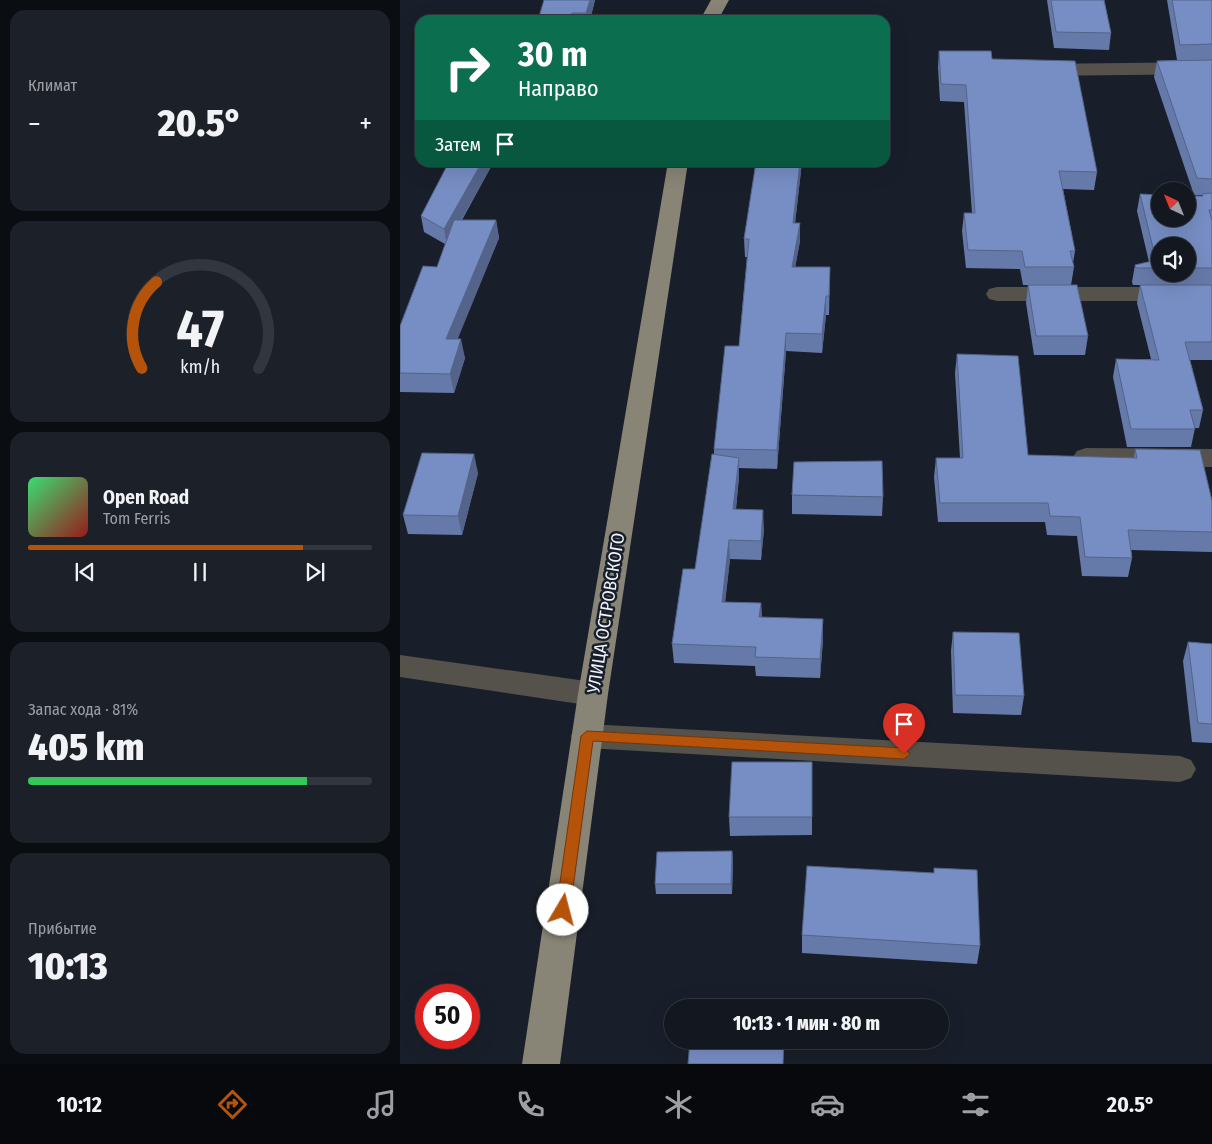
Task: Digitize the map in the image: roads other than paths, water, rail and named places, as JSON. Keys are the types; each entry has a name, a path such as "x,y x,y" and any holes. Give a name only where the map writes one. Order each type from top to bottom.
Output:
{"main road":[{"path":"712,15 720,0"},
{"name":"УЛИЦА ОСТРОВСКОГО","path":"541,1064 593,694 677,167"}],"street":[{"path":"1034,70 1212,68"},
{"path":"997,294 1212,294"},
{"path":"1066,457 1212,458"},
{"path":"400,666 593,694"},
{"path":"587,736 1180,769"}]}
